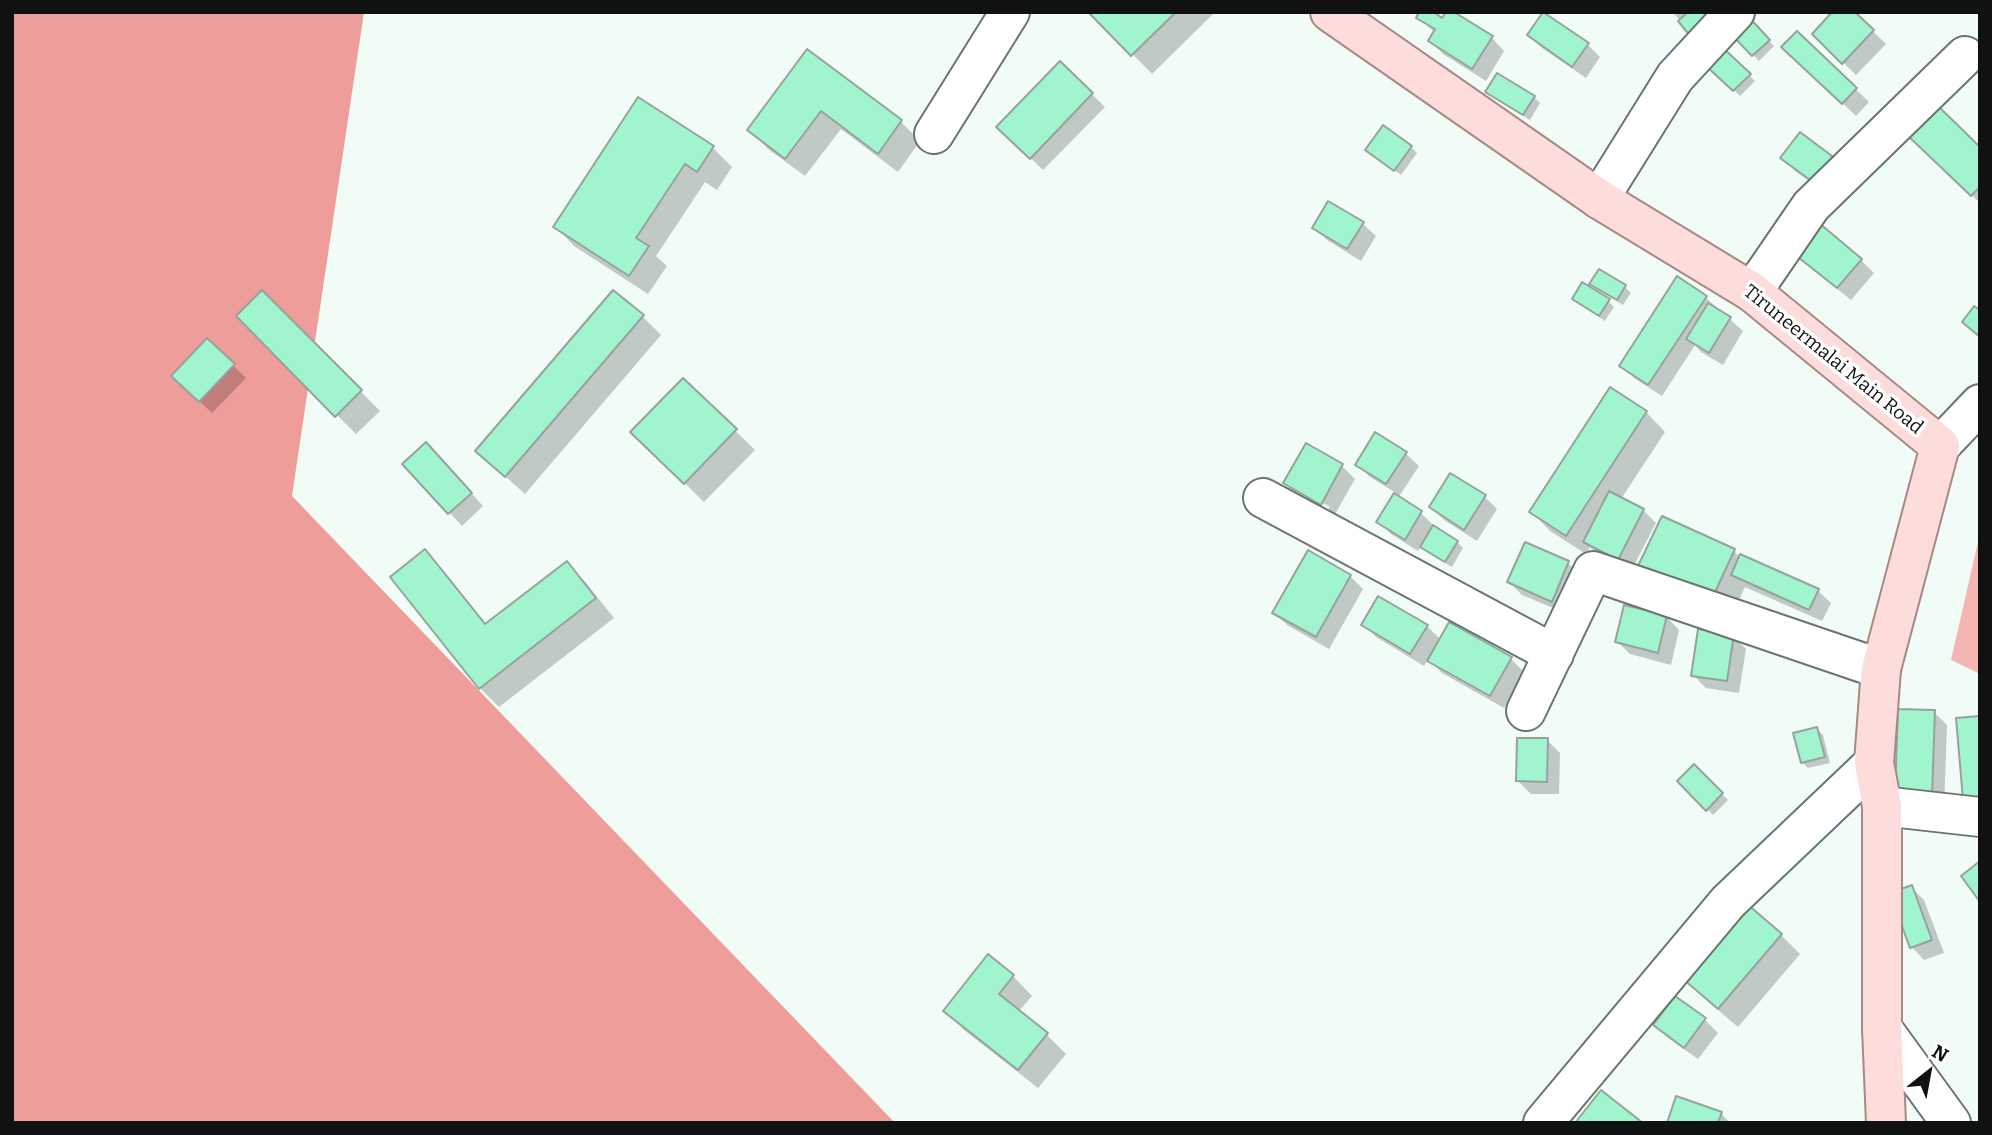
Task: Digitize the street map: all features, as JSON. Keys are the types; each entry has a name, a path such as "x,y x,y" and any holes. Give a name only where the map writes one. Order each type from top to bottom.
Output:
{"main road":[{"name":"Tiruneermalai Main Road","path":"1330,12 1599,199 1752,292 1940,446 1881,669 1874,763 1882,806 1882,1028 1886,1123"}],"street":[{"path":"934,134 1010,12"},
{"path":"1599,199 1675,77 1735,12"},
{"path":"1752,292 1811,206 1965,56"},
{"path":"1940,446 1980,404"},
{"path":"1263,498 1554,654"},
{"path":"1526,711 1593,571 1881,669"},
{"path":"1543,1123 1728,902 1874,763"},
{"path":"1882,806 1980,817"},
{"path":"1882,1028 1951,1123"}],"shaded area":[{"path":"12,12 364,12 292,496 895,1123 12,1123"},
{"path":"1980,533 1980,674 1951,660"}],"building":[{"path":"1088,12 1176,12 1131,56"},
{"path":"1419,12 1434,12 1442,18 1446,12 1454,12 1493,36 1472,69 1428,41 1435,29 1416,18"},
{"path":"1543,12 1589,43 1572,67 1527,35"},
{"path":"1688,12 1711,12 1691,37 1678,21"},
{"path":"1832,12 1855,12 1874,30 1842,64 1812,34"},
{"path":"1747,15 1770,40 1752,56 1729,32"},
{"path":"1797,31 1857,88 1842,104 1781,47"},
{"path":"1721,46 1751,74 1733,91 1704,64"},
{"path":"807,49 902,120 878,154 821,111 785,159 747,130"},
{"path":"1060,61 1093,93 1030,159 996,127"},
{"path":"1497,73 1535,96 1523,115 1485,92"},
{"path":"638,97 714,146 697,172 685,164 636,238 649,246 629,276 553,227"},
{"path":"1935,103 1980,147 1980,187 1971,196 1905,133"},
{"path":"1383,125 1412,146 1394,171 1365,150"},
{"path":"1800,132 1836,159 1817,185 1780,158"},
{"path":"1328,201 1364,222 1347,249 1312,228"},
{"path":"1819,223 1862,259 1837,288 1794,254"},
{"path":"1599,269 1626,285 1617,300 1589,284"},
{"path":"1677,276 1707,296 1648,385 1619,366"},
{"path":"1582,282 1610,299 1599,316 1572,299"},
{"path":"262,290 362,390 335,417 236,316"},
{"path":"613,290 644,315 505,477 475,451"},
{"path":"1708,303 1731,317 1709,353 1686,339"},
{"path":"1974,306 1980,310 1980,337 1962,322"},
{"path":"207,338 235,364 199,402 171,376"},
{"path":"683,378 737,429 684,484 630,432"},
{"path":"1610,387 1647,411 1566,536 1529,512"},
{"path":"1375,432 1407,452 1386,484 1355,465"},
{"path":"426,442 472,493 448,514 402,464"},
{"path":"1306,443 1343,464 1321,505 1283,483"},
{"path":"1450,473 1486,495 1464,530 1429,507"},
{"path":"1609,491 1644,509 1618,560 1583,542"},
{"path":"1394,493 1422,511 1405,540 1376,522"},
{"path":"1662,516 1735,549 1710,603 1637,568"},
{"path":"1433,525 1458,541 1445,562 1420,547"},
{"path":"1525,542 1569,561 1552,602 1507,582"},
{"path":"425,549 485,624 567,561 596,598 479,689 390,577"},
{"path":"1308,550 1351,575 1316,637 1272,613"},
{"path":"1740,554 1819,589 1809,610 1731,575"},
{"path":"1378,596 1428,625 1410,654 1361,625"},
{"path":"1624,605 1667,615 1658,653 1615,642"},
{"path":"1449,622 1512,657 1490,696 1427,661"},
{"path":"1698,629 1734,634 1727,681 1691,676"},
{"path":"1898,709 1935,710 1932,796 1895,794"},
{"path":"1980,716 1980,810 1964,811 1956,718"},
{"path":"1817,727 1825,757 1801,763 1793,733"},
{"path":"1517,738 1548,738 1547,782 1516,781"},
{"path":"1694,764 1723,793 1706,811 1677,781"},
{"path":"1980,861 1980,902 1961,876"},
{"path":"1912,885 1932,940 1910,948 1890,893"},
{"path":"1746,903 1782,934 1718,1009 1682,978"},
{"path":"988,954 1014,975 999,994 1048,1033 1018,1070 943,1011"},
{"path":"1675,996 1706,1018 1684,1048 1653,1025"},
{"path":"1601,1090 1643,1123 1575,1123"},
{"path":"1676,1096 1722,1112 1718,1123 1667,1123"}]}
